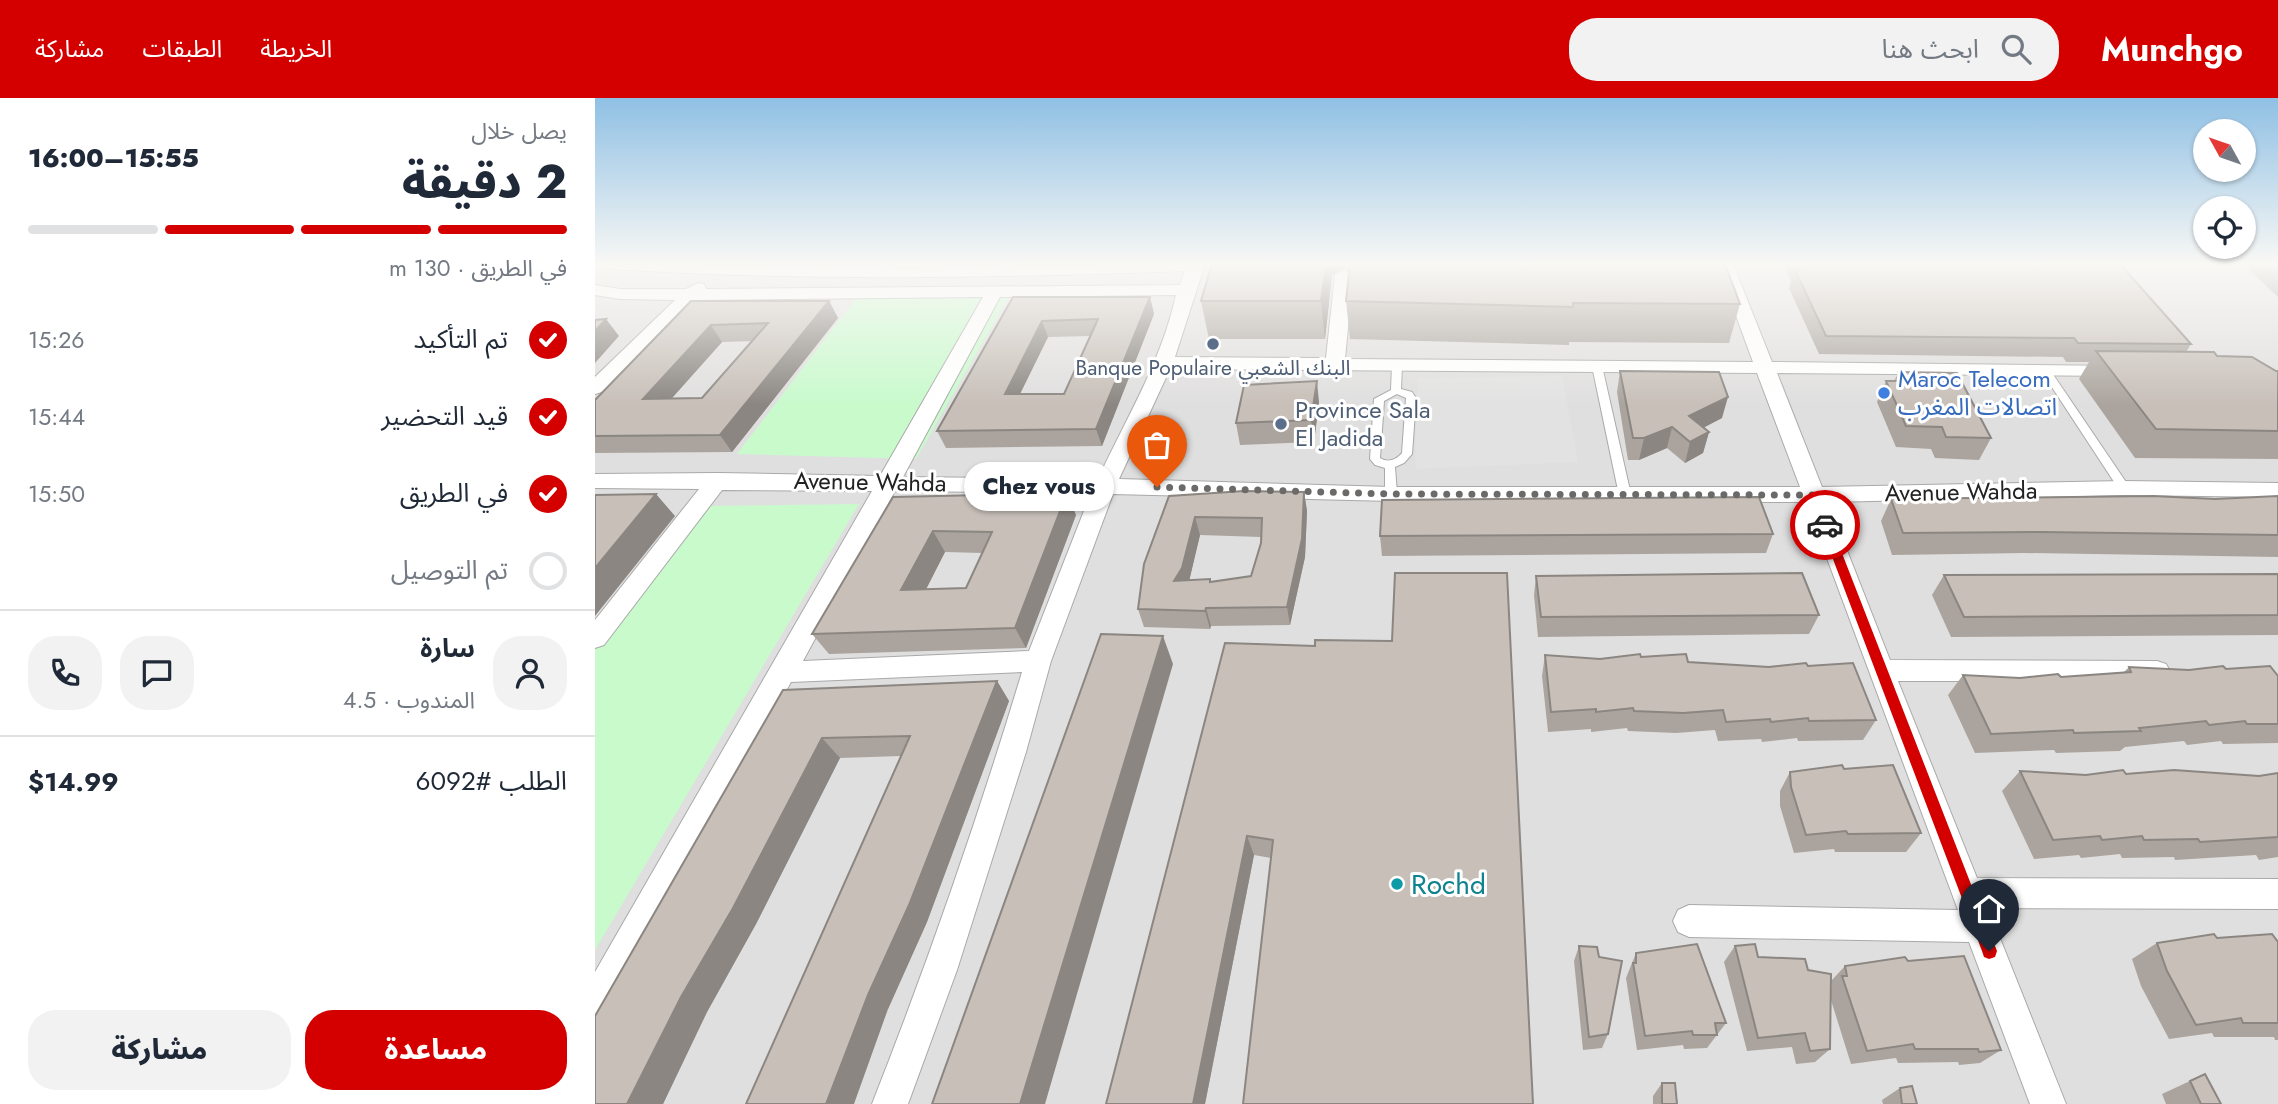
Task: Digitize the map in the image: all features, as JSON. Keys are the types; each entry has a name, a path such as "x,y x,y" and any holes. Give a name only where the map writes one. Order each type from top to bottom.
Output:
{"street":[{"path":"595,388 675,311"},
{"path":"595,1004 984,311"},
{"path":"890,1104 941,970 1012,752 1038,661 1105,486 1163,363 1182,311"},
{"path":"1335,364 1340,311"},
{"path":"1743,311 2048,1104"},
{"path":"1163,363 2141,370"},
{"path":"595,638 718,480"},
{"name":"Avenue Wahda","path":"595,481 718,480 1105,486 1391,494 1814,495 2124,488 2278,490"},
{"path":"783,672 1038,661"},
{"path":"1881,670 2179,671"},
{"path":"1967,893 2278,894"},
{"path":"1689,920 1979,926"}],"lane":[{"path":"1396,391 1397,365"},
{"path":"1597,366 1625,495"},
{"path":"2045,369 2124,488"},
{"path":"1396,391 1406,393 1411,398 1407,454 1390,465 1375,459 1378,399 1396,391"},
{"path":"1390,465 1391,494"}],"shaded area":[{"path":"595,311 2278,311 2278,1104 595,1104"},
{"path":"1562,376 1578,462 1415,469 1418,378"}],"green space":[{"path":"846,311 1001,311 916,459 737,454"},
{"path":"859,504 595,950 595,649 705,506"}],"building":[{"path":"681,311 821,311 720,435 595,436 595,400","holes":["768,323 702,398 643,399 711,325"]},
{"path":"1005,311 1144,311 1096,429 937,431","holes":["1098,319 1064,394 1005,394 1042,321"]},
{"path":"1814,311 2162,311 2191,344 2078,343 2074,338 1826,336"},
{"path":"606,319 595,331 595,320"},
{"path":"2096,351 2214,352 2217,356 2252,357 2278,371 2278,431 2156,429"},
{"path":"1620,371 1719,372 1728,397 1689,416 1709,432 1690,442 1672,427 1644,438 1633,438"},
{"path":"1899,372 1957,373 1991,438 1946,437 1942,427 1906,426 1886,381 1903,381"},
{"path":"1317,381 1311,420 1236,423 1244,385"},
{"path":"1244,491 1304,492 1302,539 1287,607 1206,608 1205,611 1138,609 1144,564 1169,496","holes":["1195,517 1262,518 1261,543 1251,576 1210,582 1210,579 1174,581 1182,568"]},
{"path":"1067,493 1015,628 812,634 893,497","holes":["933,531 992,532 966,588 901,590"]},
{"path":"656,494 595,568 595,495"},
{"path":"2153,496 2215,499 2278,496 2278,535 1903,533 1891,499"},
{"path":"1759,497 1773,534 1380,536 1382,500"},
{"name":"Rochd","path":"1395,573 1507,573 1533,1104 1243,1104 1273,840 1247,836 1193,1104 1106,1104 1225,643 1315,646 1315,640 1392,641"},
{"path":"1802,573 1819,615 1541,617 1536,576"},
{"path":"2278,574 2278,615 1964,617 1944,575"},
{"path":"1101,634 1163,636 1020,1104 932,1104"},
{"path":"1640,654 1641,657 1686,654 1688,662 1769,667 1806,663 1808,666 1853,663 1876,720 1809,721 1808,718 1771,722 1770,719 1726,722 1723,710 1683,713 1634,711 1633,708 1596,712 1596,709 1551,712 1545,655 1600,659"},
{"path":"2223,666 2226,669 2270,666 2278,676 2278,724 2247,724 2245,721 2209,725 2206,721 2139,728 2141,731 2074,733 2073,730 1991,734 1963,675 2020,678 2058,674 2061,677 2131,672 2129,667 2189,670"},
{"path":"997,681 909,905 868,995 826,1104 746,1104 910,736 822,738 733,908 681,997 627,1104 595,1104 595,1016 783,690"},
{"path":"1842,765 1844,769 1893,765 1921,833 1848,834 1846,831 1806,835 1791,787 1790,772"},
{"path":"2123,770 2126,774 2174,770 2259,776 2278,773 2278,837 2200,842 2198,839 2144,840 2142,836 2102,840 2100,836 2053,840 2020,771 2086,775"},
{"path":"2214,934 2217,938 2272,934 2278,942 2278,1023 2243,1023 2241,1018 2196,1025 2167,971 2157,943"},
{"path":"1697,944 1726,1023 1715,1023 1717,1035 1693,1035 1692,1031 1645,1036 1633,963 1636,963 1636,953"},
{"path":"1755,944 1758,957 1805,959 1808,970 1831,974 1830,1049 1810,1051 1805,1033 1758,1038 1735,946"},
{"path":"1579,946 1597,947 1599,957 1622,961 1608,1034 1589,1037"},
{"path":"1964,956 2001,1050 1979,1052 1978,1049 1915,1049 1913,1044 1867,1051 1842,976 1847,976 1845,966 1905,957 1908,961"},
{"path":"2205,1074 2221,1104 2201,1104 2190,1081"},
{"path":"1662,1083 1675,1083 1677,1104 1662,1104"},
{"path":"1912,1086 1917,1104 1902,1104 1900,1088"}],"way so far":[{"path":"1157,487 1391,494 1814,495 1825,525"}],"place":[{"name":"Banque Populaire البنك الشعبي","path":"1213,344"},
{"name":"Maroc Telecom اتصالات المغرب","path":"1884,393"},
{"name":"Province Sala El Jadida","path":"1281,424"},
{"name":"Chez vous","path":"1157,487"},
{"name":"Rochd","path":"1397,884"}],"route":[{"path":"1825,525 1989,951"}]}
